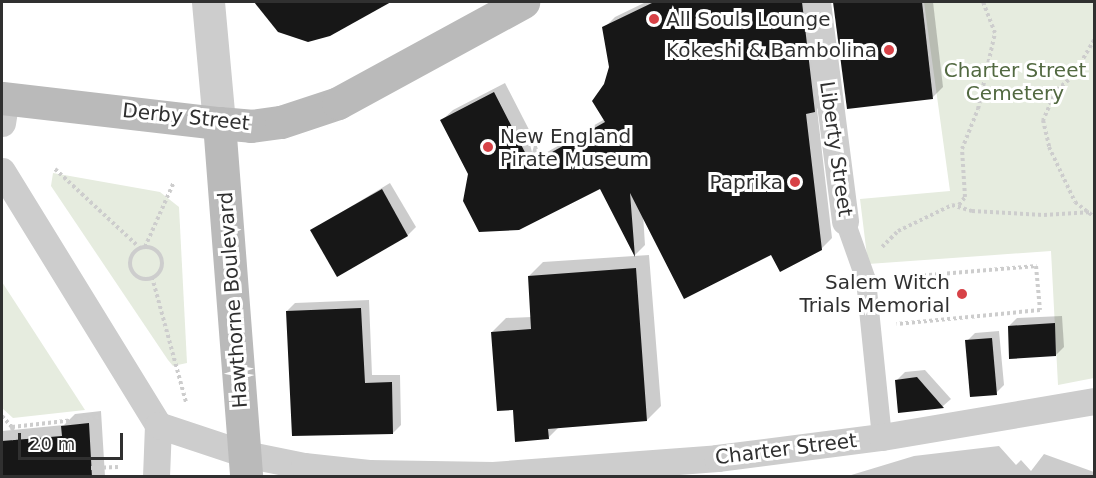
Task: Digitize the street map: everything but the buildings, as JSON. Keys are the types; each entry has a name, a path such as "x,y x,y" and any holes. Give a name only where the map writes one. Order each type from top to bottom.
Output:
{"main road":[{"name":"Derby Street","path":"3,106 251,126 312,114 522,2"},
{"name":"Hawthorne Boulevard","path":"219,123 245,465"}],"street":[{"path":"208,2 219,123"},
{"name":"Liberty Street","path":"817,2 845,221 863,274 882,437"},
{"path":"2,171 158,425 156,477"},
{"name":"Charter Street","path":"158,425 245,465 304,466 431,476 717,467 1095,401"}],"path":[{"path":"863,274 898,231 924,216 959,205 965,197 962,149 978,109 995,33 983,2"},
{"path":"1095,40 1073,76 1056,91 1043,120 1049,147 1075,202 1084,212 1095,217"},
{"path":"55,169 142,248 155,250 161,258 161,268 152,277 139,277 132,270 131,260 142,248 174,182"},
{"path":"959,205 972,210 1044,215 1092,212"},
{"path":"863,274 1036,266 1040,310 869,327"},
{"path":"152,277 187,405"},
{"path":"2,416 12,427 14,440"},
{"path":"12,427 100,417"},
{"path":"91,468 118,467"}],"green space":[{"name":"Charter Street Cemetery","path":"924,2 1094,2 1094,378 1058,385 1051,251 868,264 860,199 950,191"},
{"path":"53,173 160,192 179,207 187,363 173,366 168,360 51,186"},
{"path":"2,282 85,410 13,418 2,408"}],"place":[{"name":"All Souls Lounge","path":"654,19"},
{"name":"Kokeshi & Bambolina","path":"889,50"},
{"name":"New England Pirate Museum","path":"488,147"},
{"name":"Paprika","path":"795,182"},
{"name":"Salem Witch Trials Memorial","path":"962,294"}]}
